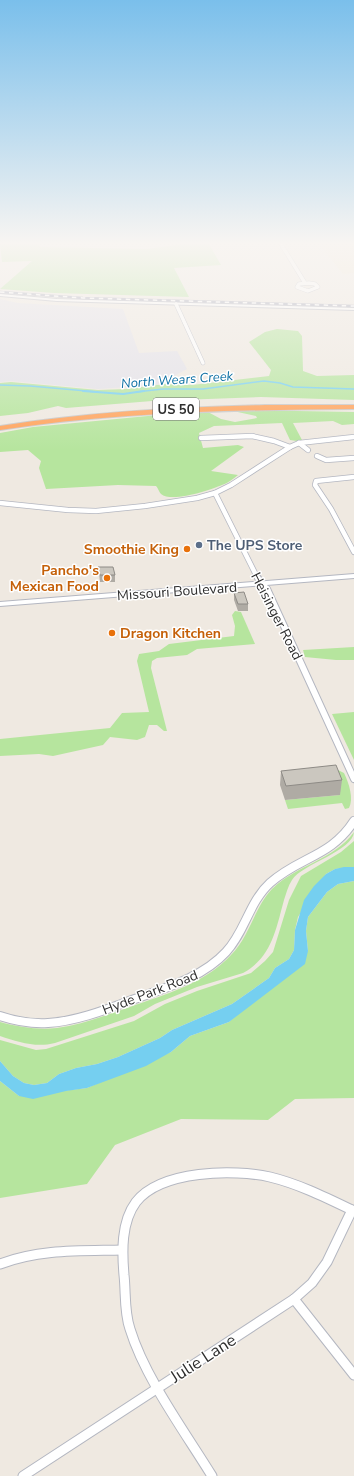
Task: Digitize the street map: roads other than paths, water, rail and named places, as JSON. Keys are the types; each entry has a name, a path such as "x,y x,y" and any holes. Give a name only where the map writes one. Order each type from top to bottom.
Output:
{"highway":[{"name":"US 50","path":"0,420 68,411 137,406 189,404 354,403"},
{"name":"US 50","path":"0,428 83,416 160,410 302,407 354,408"}],"main road":[{"name":"Missouri Boulevard","path":"0,604 354,576"}],"street":[{"path":"180,313 203,363"},
{"path":"201,438 252,436 274,441 290,447"},
{"path":"0,503 68,510 96,511 145,506 197,498 215,493 231,486 290,447 299,443 354,437"},
{"path":"299,443 308,450"},
{"path":"317,456 326,460 354,458"},
{"path":"354,477 316,481 315,485 331,509 354,552"},
{"name":"Heisinger Road","path":"215,493 261,584 267,589 354,779"},
{"name":"Hyde Park Road","path":"0,1016 29,1022 46,1023 86,1017 192,977 215,962 231,946 242,930 254,900 262,891 286,871 332,847 343,837 354,821"},
{"path":"212,1476 158,1387 139,1352 128,1323 122,1250 128,1219 136,1202 146,1191 172,1179 198,1174 242,1174 268,1177 304,1188 353,1211"},
{"name":"Julie Lane","path":"23,1476 294,1299 312,1283 327,1262 353,1211"},
{"path":"0,1264 15,1257 53,1251 122,1250"},
{"path":"294,1299 354,1375"}],"water":[{"path":"354,867 354,881 338,884 327,892 308,917 306,931 308,951 305,964 229,1022 190,1036 171,1052 146,1066 87,1088 66,1091 33,1099 19,1096 0,1081 0,1061 13,1076 24,1083 34,1085 47,1083 59,1074 118,1057 160,1038 172,1030 232,1004 269,978 275,968 289,959 294,950 295,930 304,900 314,886 326,874 335,869"}],"waterway":[{"name":"North Wears Creek","path":"140,392 163,389 203,389 264,381 280,383 293,387 354,389"},
{"name":"North Wears Creek","path":"0,385 98,392"},
{"name":"North Wears Creek","path":"83,391 123,394 140,392"},
{"name":"North Wears Creek","path":"136,392 140,392"}],"place":[{"name":"The UPS Store","path":"199,545"},
{"name":"Smoothie King","path":"187,549"},
{"name":"Pancho's Mexican Food","path":"107,578"},
{"name":"Dragon Kitchen","path":"112,633"}]}
